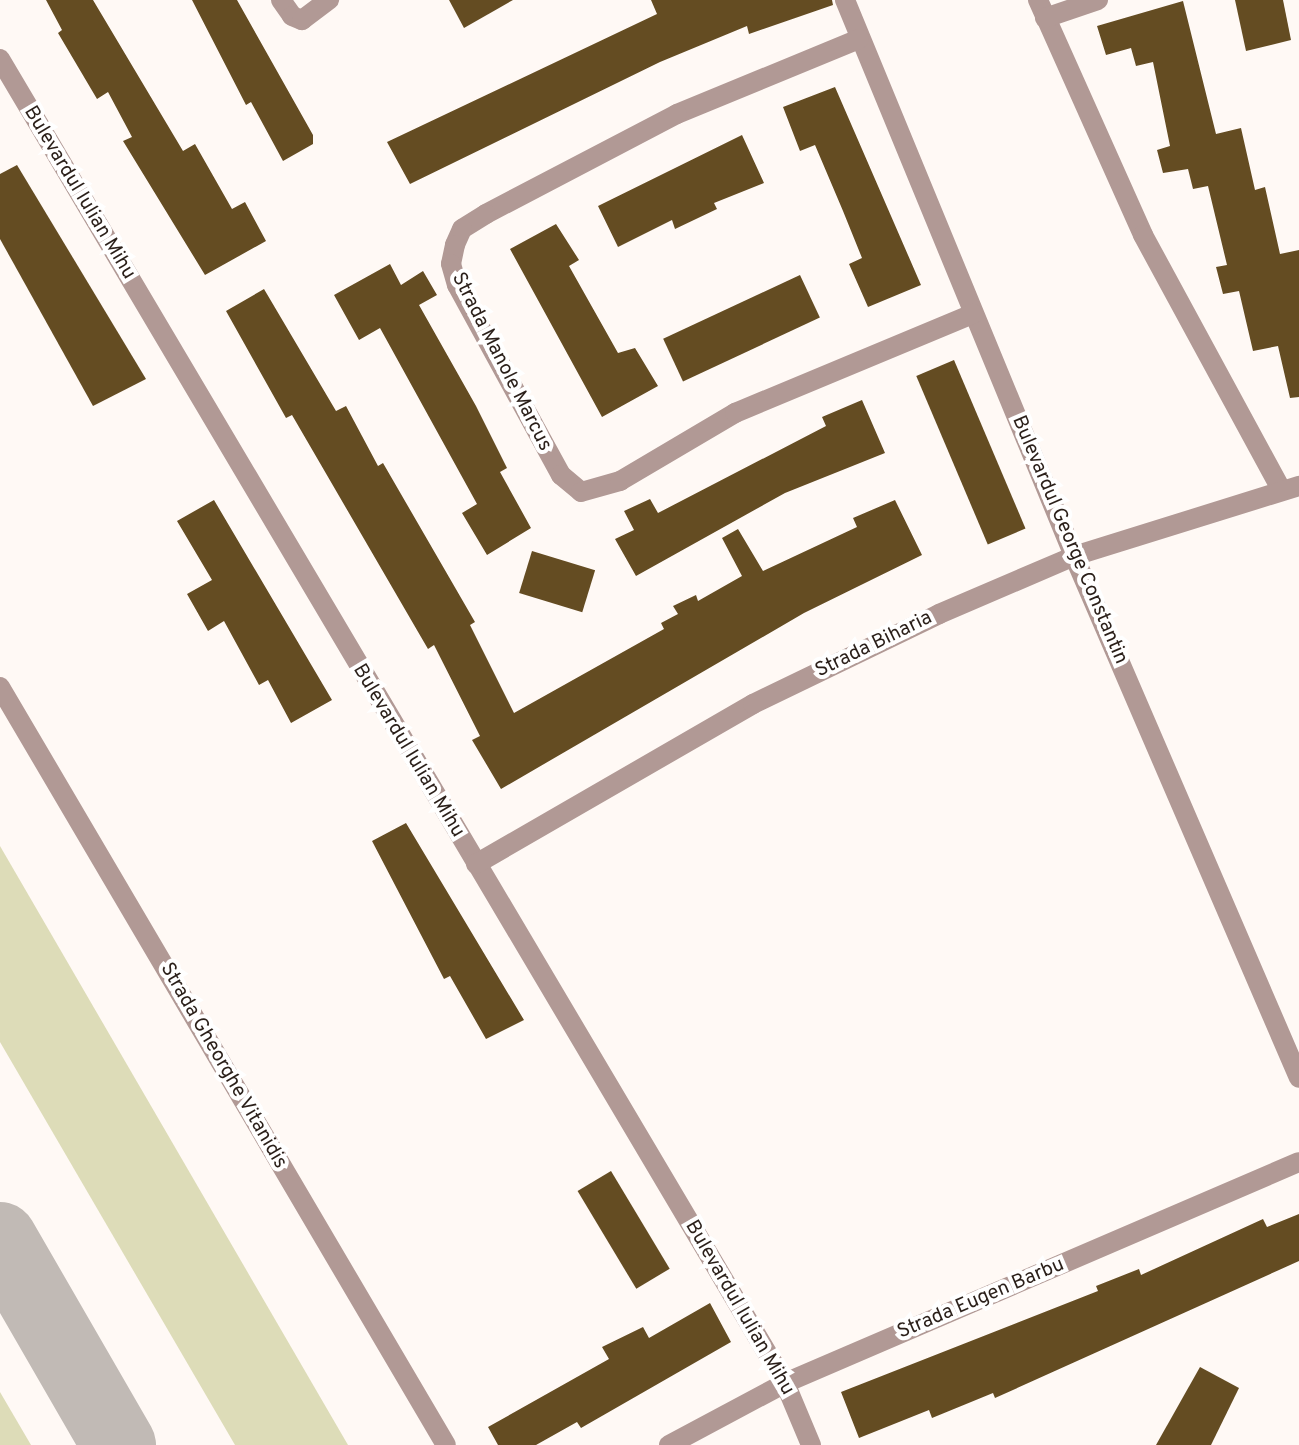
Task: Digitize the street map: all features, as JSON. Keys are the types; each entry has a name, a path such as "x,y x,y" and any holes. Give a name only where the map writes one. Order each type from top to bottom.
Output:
{"street":[{"path":"281,0 292,16 302,20 329,0"},
{"name":"Bulevardul George Constantin","path":"845,0 1074,556 1299,1078"},
{"path":"1098,0 1041,9 1143,235 1290,488"},
{"name":"Strada Manole Marcus","path":"859,39 677,114 486,214 462,229 455,245 451,264 457,285 561,475 581,492 620,481 735,413 973,314"},
{"name":"Bulevardul Iulian Mihu","path":"0,59 785,1383 811,1445"},
{"name":"Strada Biharia","path":"476,864 753,704 939,614 1074,556 1290,488"},
{"name":"Strada Gheorghe Vitanidis","path":"0,687 446,1445"},
{"name":"Strada Eugen Barbu","path":"669,1445 785,1383 1299,1162"}],"green space":[{"path":"0,846 348,1445 235,1445 0,1042"},
{"path":"0,1392 31,1445 0,1445"}],"building":[{"path":"46,0 93,0 183,151 195,144 232,209 245,202 266,241 205,275 123,141 132,137 108,92 97,99 58,33 62,30"},
{"path":"192,0 237,0 313,135 313,144 283,161 251,102 246,105"},
{"path":"449,0 513,0 464,28"},
{"path":"651,0 832,0 833,5 749,34 747,26 660,62 410,184 387,142 657,14"},
{"path":"1235,0 1283,0 1291,40 1246,51"},
{"path":"1183,1 1216,134 1241,128 1255,190 1265,187 1280,254 1299,250 1299,397 1290,398 1278,346 1253,351 1239,291 1223,294 1216,267 1227,265 1208,186 1193,189 1188,169 1163,173 1157,150 1170,146 1153,62 1136,66 1131,48 1106,55 1097,26"},
{"path":"835,87 921,285 868,307 849,264 862,258 815,145 800,151 783,107"},
{"path":"742,135 764,183 714,203 717,209 675,229 672,220 618,247 598,206"},
{"path":"17,165 146,379 93,406 0,239 0,174"},
{"path":"556,224 579,260 569,266 618,353 635,348 658,386 602,417 510,249"},
{"path":"390,264 401,285 423,271 437,295 419,305 476,406 507,468 500,472 531,528 487,555 462,513 477,504 380,328 359,340 334,295"},
{"path":"800,275 820,318 683,381 663,339"},
{"path":"264,289 336,411 346,406 378,466 383,463 475,622 470,625 514,713 664,629 661,623 678,614 673,606 696,595 698,601 742,576 722,538 738,529 763,571 857,527 853,518 895,500 922,555 804,613 501,789 472,740 480,736 434,645 428,649 292,415 286,418 226,311"},
{"path":"954,360 1026,528 988,544 916,376"},
{"path":"862,400 885,453 785,493 636,576 615,539 634,530 624,511 650,499 658,513 826,426 822,417"},
{"path":"214,500 332,700 291,723 268,680 259,685 224,621 208,631 187,594 212,580 177,521"},
{"path":"532,551 595,570 582,612 519,593"},
{"path":"406,823 524,1020 486,1039 450,976 444,979 372,841"},
{"path":"611,1171 670,1269 636,1289 578,1191"},
{"path":"1299,1214 1299,1261 995,1398 993,1393 932,1418 929,1410 859,1438 841,1392 1098,1291 1096,1286 1139,1269 1141,1275 1263,1219 1267,1227"},
{"path":"710,1303 731,1342 581,1428 577,1422 536,1445 498,1445 488,1427 609,1359 602,1347 643,1327 649,1338"},
{"path":"1200,1367 1239,1388 1211,1445 1156,1445"}],"taxiway":[{"path":"0,1239 119,1445"}]}
